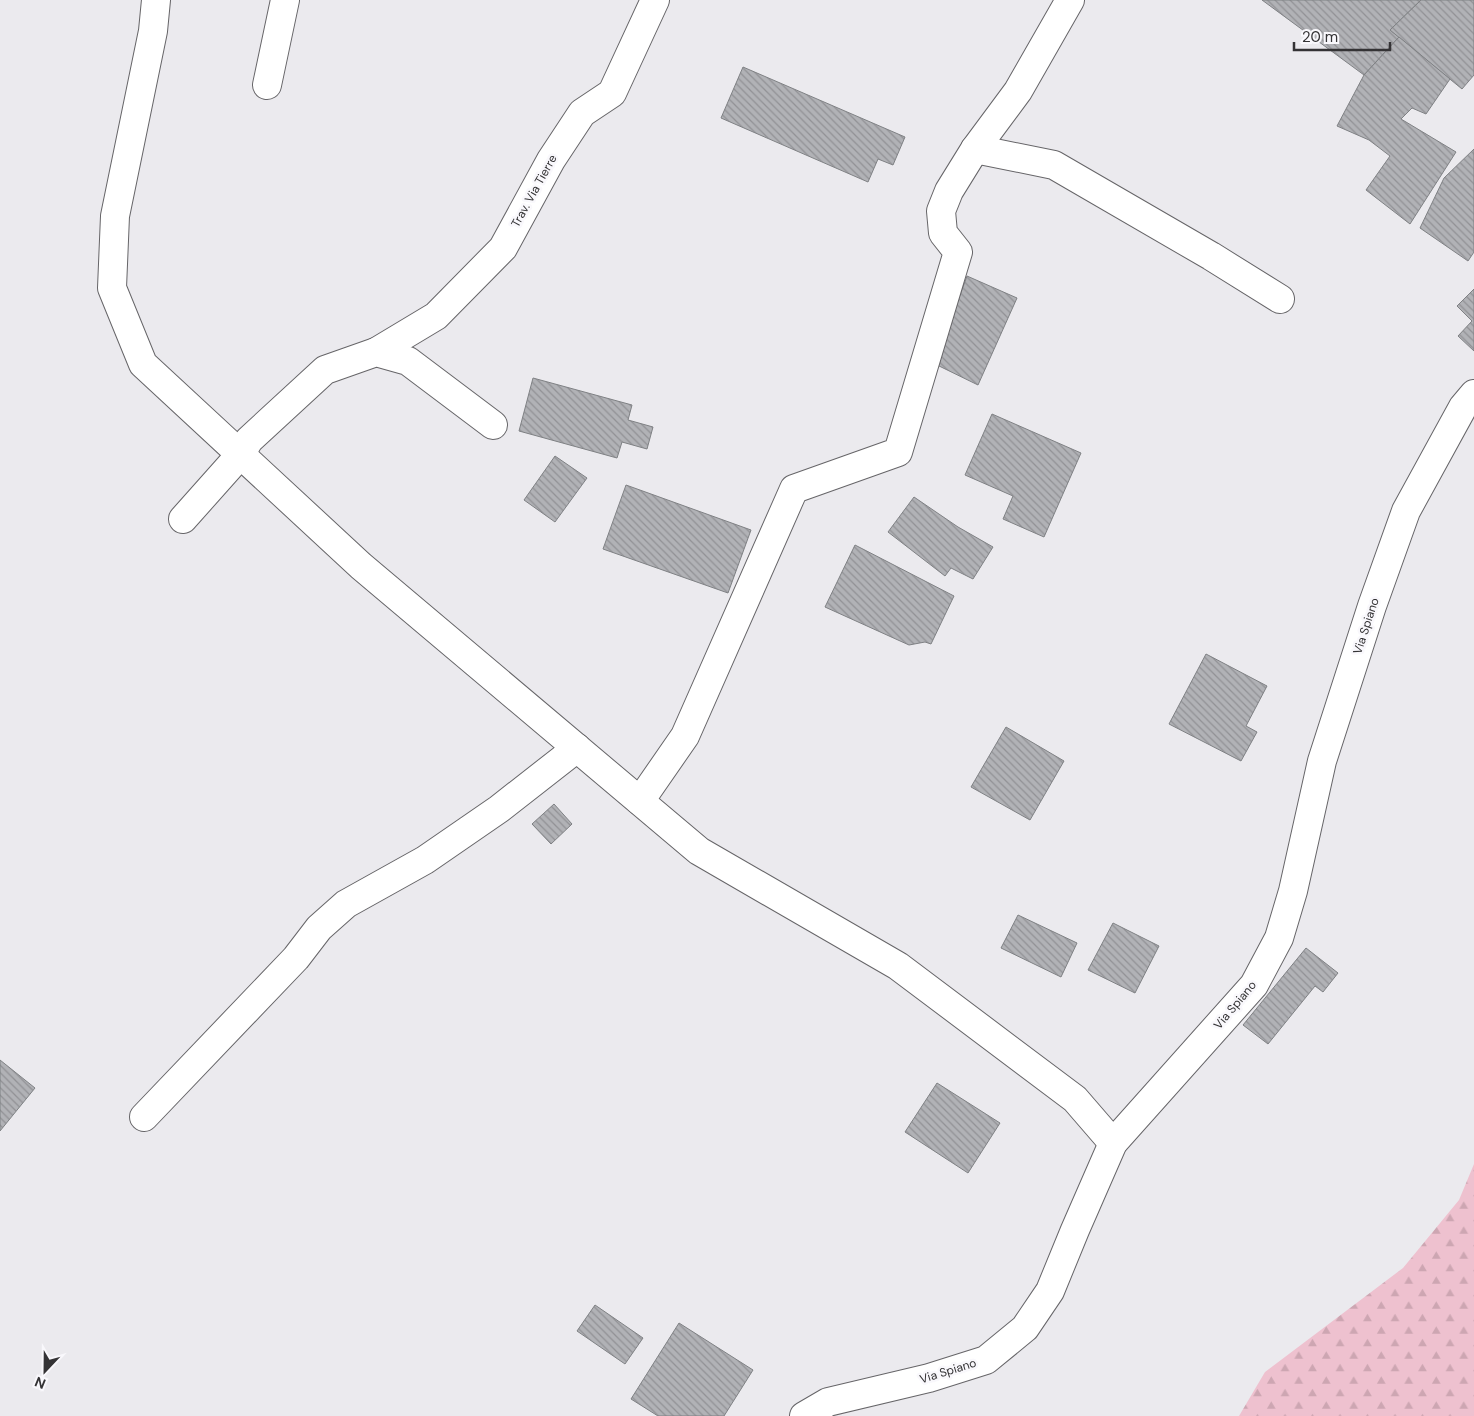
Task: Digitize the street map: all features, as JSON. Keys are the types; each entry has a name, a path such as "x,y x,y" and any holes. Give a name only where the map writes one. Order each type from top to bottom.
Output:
{"street":[{"path":"156,0 153,31 115,216 112,288 143,364 361,566 699,851 898,966 1075,1099 1114,1143"},
{"path":"267,85 285,0"},
{"name":"Trav. Via Tierre","path":"183,519 240,455 249,440 325,370 376,352 436,316 503,248 551,160 582,113 612,93 655,0"},
{"path":"640,801 685,736 794,489 898,452 958,252 943,233 942,211 948,191 1018,91 1070,0"},
{"path":"975,150 1054,165 1211,256 1280,299"},
{"path":"376,352 408,361 493,425"},
{"name":"Via Spiano","path":"804,1416 828,1402 928,1378 986,1360 1025,1328 1050,1291 1114,1143 1254,985 1279,938 1293,891 1322,761 1378,588 1406,511 1463,407 1474,394"},
{"path":"144,1117 296,958 319,928 346,904 425,860 499,808 577,748"}],"green space":[{"path":"1474,1164 1474,1416 1239,1416 1265,1372 1403,1268 1459,1200"}],"building":[{"path":"1262,0 1421,0 1390,30 1399,37 1364,75"},
{"path":"1421,0 1474,0 1474,75 1462,89 1390,30"},
{"path":"1399,37 1450,79 1426,114 1412,108 1401,119 1456,152 1410,224 1366,190 1390,156 1369,140 1337,126 1364,75"},
{"path":"743,67 905,137 893,165 878,159 868,182 721,118"},
{"path":"1474,149 1474,252 1468,261 1420,228 1444,178"},
{"path":"967,276 1017,298 978,385 935,364"},
{"path":"1474,289 1474,351 1458,336 1472,321 1457,306"},
{"path":"533,378 632,405 628,420 653,427 647,449 622,442 617,458 519,431"},
{"path":"992,414 1081,453 1044,537 1003,519 1013,496 965,475"},
{"path":"555,456 587,478 555,522 524,500"},
{"path":"626,485 751,530 728,593 603,549"},
{"path":"914,497 958,527 993,547 973,579 951,568 945,576 888,532"},
{"path":"855,545 954,596 931,644 925,642 909,645 825,607"},
{"path":"1206,654 1267,686 1246,726 1257,732 1241,761 1169,724"},
{"path":"1006,727 1064,761 1030,820 971,787"},
{"path":"554,804 572,824 551,844 532,824"},
{"path":"1018,915 1077,943 1061,977 1001,948"},
{"path":"1113,923 1159,946 1135,993 1088,970"},
{"path":"1306,948 1338,973 1323,992 1315,986 1268,1044 1243,1025"},
{"path":"0,1060 35,1088 0,1131"},
{"path":"937,1083 1000,1123 968,1173 905,1132"},
{"path":"595,1305 643,1338 625,1364 577,1331"},
{"path":"679,1323 753,1370 724,1416 658,1416 631,1399"}]}
